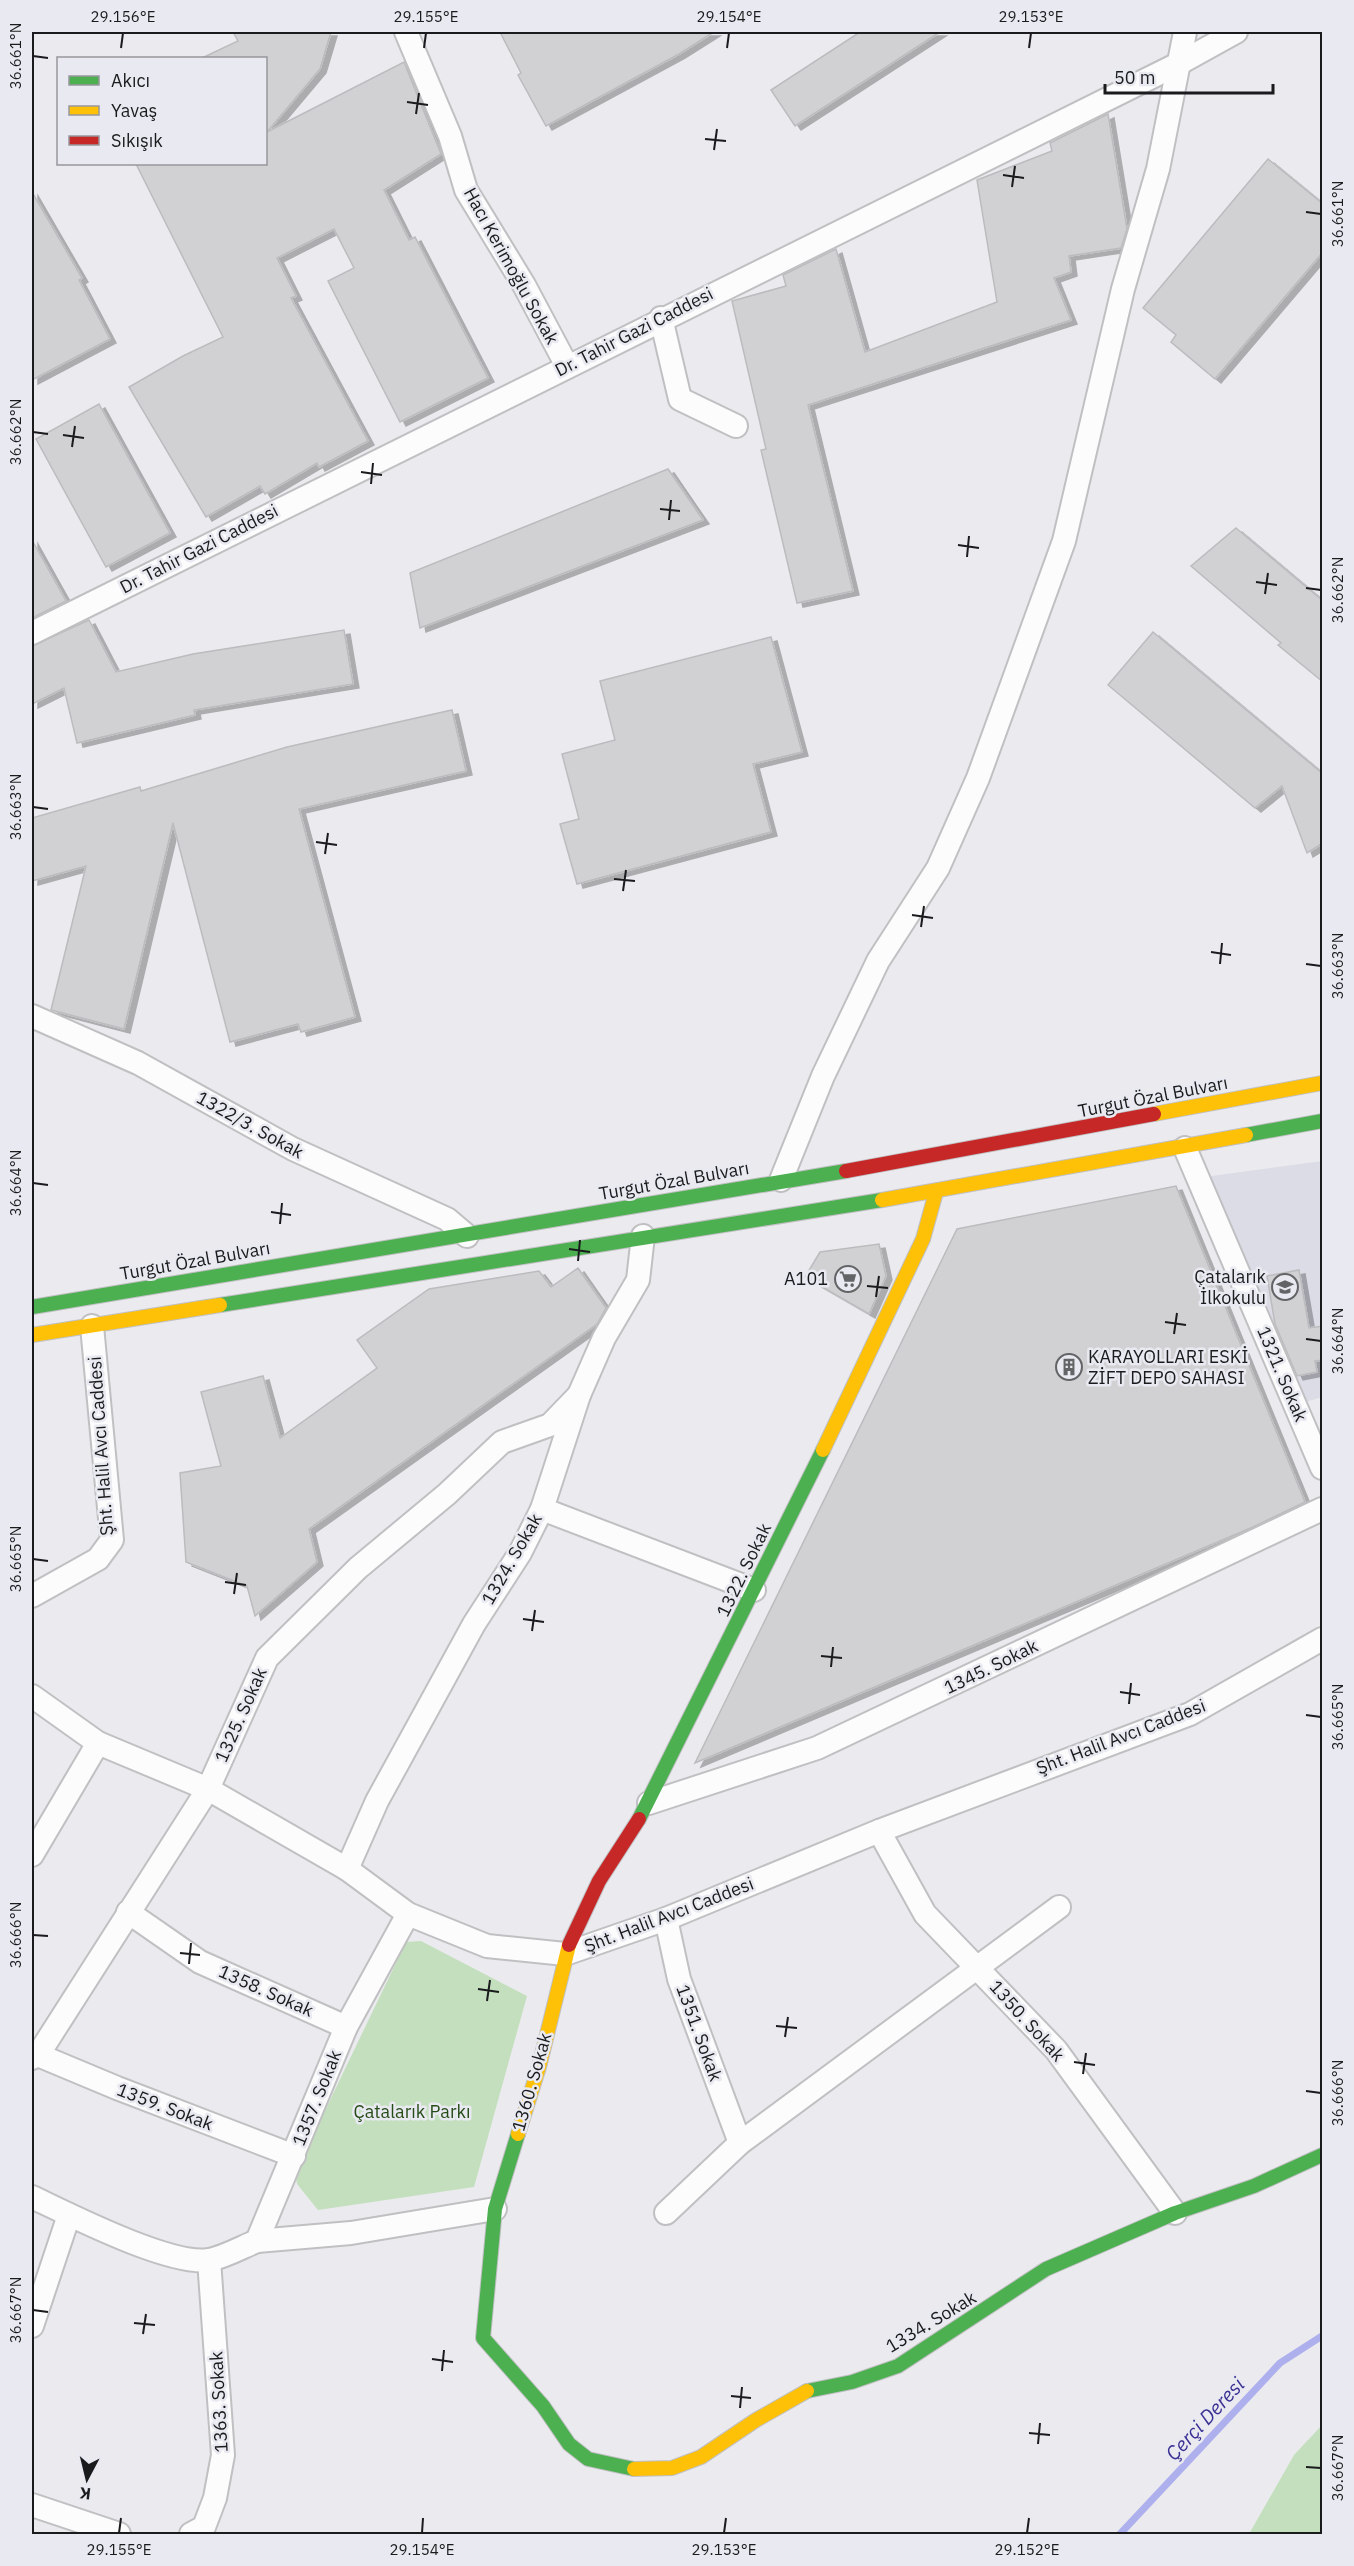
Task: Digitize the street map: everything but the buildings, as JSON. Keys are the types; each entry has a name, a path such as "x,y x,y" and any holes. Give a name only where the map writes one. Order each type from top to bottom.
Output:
{"main road":[{"name":"Turgut Özal Bulvarı","path":"32,1306 330,1256 467,1236 781,1180 885,1165 1323,1083"},
{"path":"32,1335 643,1236 936,1192 1323,1121"},
{"name":"1322. Sokak","path":"565,1954 599,1881 649,1803 880,1332 922,1239 936,1192"},
{"name":"1360. Sokak","path":"495,2209 539,2067 565,1954"},
{"name":"1334. Sokak","path":"495,2209 483,2338 543,2406 569,2444 588,2459 633,2469 672,2468 701,2457 756,2420 808,2391 852,2382 898,2366 984,2312 1046,2269 1175,2213 1254,2186 1323,2156"}],"street":[{"name":"Hacı Kerimoğlu Sokak","path":"406,32 450,136 466,190 524,285 567,366"},
{"path":"781,1180 823,1076 878,961 938,868 978,778 1064,541 1123,290 1158,170 1185,32"},
{"name":"Dr. Tahir Gazi Caddesi","path":"32,633 661,318 1179,63 1236,32"},
{"path":"661,318 680,399 736,426"},
{"name":"1322/3. Sokak","path":"32,1016 138,1063 293,1149 447,1219 467,1236"},
{"name":"1321. Sokak","path":"1185,1148 1323,1468"},
{"name":"1324. Sokak","path":"347,1869 377,1801 474,1624 520,1553 542,1509 579,1395 604,1338 638,1280 643,1236"},
{"name":"Şht. Halil Avcı Caddesi","path":"32,1596 98,1559 112,1540 92,1326"},
{"name":"1325. Sokak","path":"35,2056 208,1789 267,1658 358,1568 447,1494 502,1442 550,1425 579,1395"},
{"path":"542,1509 754,1590"},
{"name":"1345. Sokak","path":"649,1803 837,1738 1323,1509"},
{"name":"Şht. Halil Avcı Caddesi","path":"32,1696 98,1743 208,1789 347,1869 408,1914 487,1946 565,1954 666,1920 879,1831 1190,1714 1319,1649"},
{"path":"32,1855 98,1743"},
{"name":"1350. Sokak","path":"879,1831 925,1914 966,1958 978,1966 1056,2050 1175,2213"},
{"path":"666,2213 740,2143 1059,1907"},
{"name":"1358. Sokak","path":"128,1912 200,1962 346,2027"},
{"name":"1357. Sokak","path":"257,2241 346,2027 408,1914"},
{"name":"1351. Sokak","path":"666,1920 679,1978 740,2143"},
{"name":"1359. Sokak","path":"35,2056 294,2156"},
{"path":"32,2197 69,2215 171,2255 209,2260 257,2241 351,2233 495,2209"},
{"path":"32,2326 69,2215"},
{"name":"1363. Sokak","path":"192,2535 204,2527 215,2498 223,2455 209,2260"},
{"path":"32,2505 119,2535"}],"shaded area":[{"name":"Çatalarık İlkokulu","path":"1322,1161 1322,1397 1293,1406 1204,1177"}],"green space":[{"name":"Çatalarık Parkı","path":"421,1941 527,1996 474,2187 318,2210 297,2184 295,2173 406,1942"},
{"path":"1322,2425 1322,2534 1249,2534 1294,2455"}],"waterway":[{"name":"Çerçi Deresi","path":"1120,2534 1280,2363 1322,2336"}],"traffic: fast":[{"path":"1246,1135 1322,1121"},
{"path":"32,1307 846,1171"},
{"path":"220,1305 882,1200"},
{"path":"639,1819 823,1450"},
{"path":"518,2134 495,2209 483,2338 543,2406 569,2444 588,2459 634,2469"},
{"path":"807,2391 852,2382 898,2366 1046,2269 1175,2213 1254,2186 1322,2155"}],"traffic: slow":[{"path":"1154,1114 1322,1083"},
{"path":"882,1200 1246,1135"},
{"path":"823,1450 923,1239 936,1192"},
{"path":"32,1335 220,1305"},
{"path":"518,2134 539,2067 569,1945"},
{"path":"634,2469 672,2468 701,2457 756,2420 807,2391"}],"traffic: jam":[{"path":"846,1171 1154,1114"},
{"path":"569,1945 599,1881 639,1819"}],"place":[{"name":"A101","path":"848,1279"},
{"name":"Çatalarık İlkokulu","path":"1285,1287"},
{"name":"KARAYOLLARI ESKİ ZİFT DEPO SAHASI","path":"1069,1367"}]}
